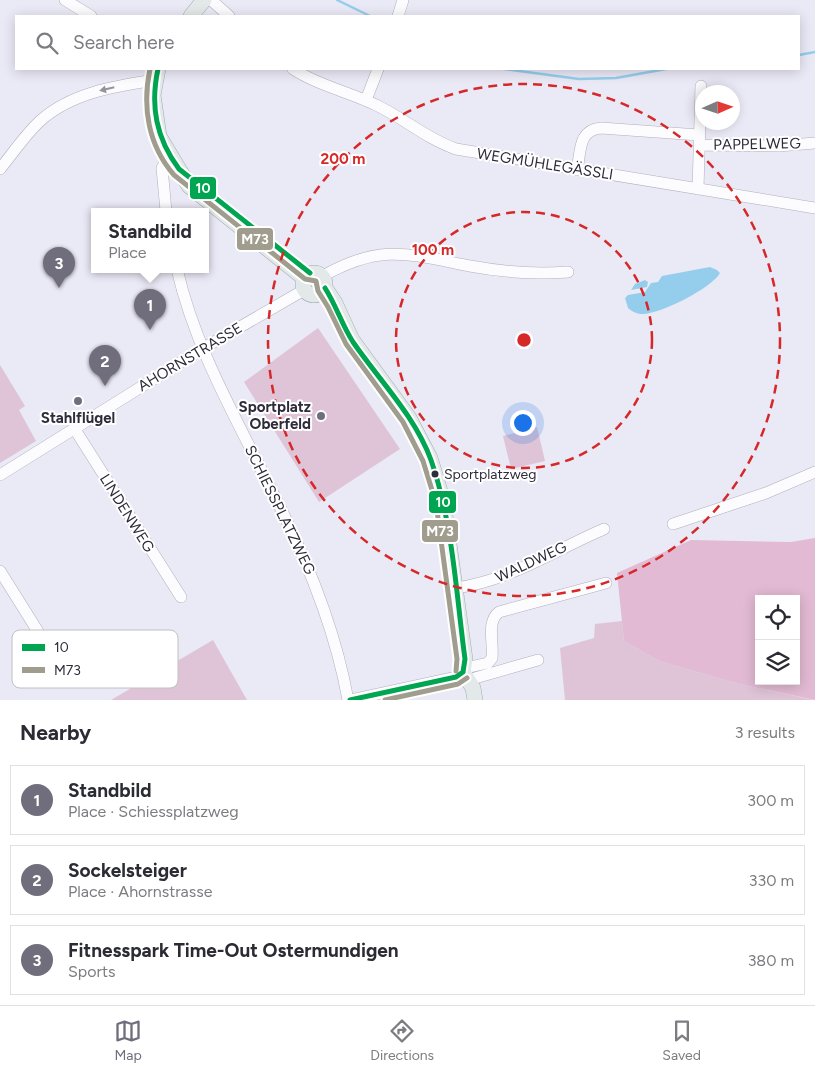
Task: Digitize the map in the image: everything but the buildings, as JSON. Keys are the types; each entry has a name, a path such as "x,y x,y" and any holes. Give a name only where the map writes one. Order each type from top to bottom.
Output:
{"main road":[{"path":"192,15 204,0"},
{"path":"156,74 153,103 156,127 169,156 178,169 314,283 335,303 347,331 409,418 430,458 443,501 465,673 474,691 474,700"}],"street":[{"path":"65,0 90,15"},
{"path":"211,0 229,15"},
{"path":"398,15 403,0"},
{"name":"WEGMÜHLEGÄSSLI","path":"295,70 322,84 366,100 431,139 456,149 815,208"},
{"path":"366,100 378,70"},
{"path":"0,169 39,122 76,98 131,84 156,74"},
{"name":"PAPPELWEG","path":"577,170 584,136 590,129 601,128 699,140 779,146 815,143"},
{"name":"PAPPELWEG","path":"698,189 699,130"},
{"path":"166,208 161,179 162,168 169,156"},
{"name":"AHORNSTRASSE","path":"0,475 202,349 314,283 354,262 398,253 427,256 506,272 541,274 568,272"},
{"name":"SCHIESSPLATZWEG","path":"178,273 189,314 202,349 303,555 327,619 349,700"},
{"name":"LINDENWEG","path":"74,428 181,597"},
{"path":"673,524 766,493 815,472"},
{"name":"WALDWEG","path":"455,588 481,585 517,571 579,539 604,529"},
{"path":"0,571 37,630"},
{"path":"349,700 456,677 488,663 492,658 491,622 493,616 499,612 606,583"},
{"path":"465,673 538,660"}],"shaded area":[{"name":"Sportplatz Oberfeld","path":"318,328 400,449 319,502 244,382"},
{"path":"0,365 25,406 19,410 36,441 0,463"},
{"path":"537,427 545,461 511,469 503,436"},
{"path":"815,538 815,700 739,684 659,661 624,641 617,573 691,540 791,542"},
{"path":"622,621 624,641 659,661 739,684 814,700 565,700 560,648 594,638 595,624"},
{"path":"213,640 247,700 111,700 131,688 178,688 178,661"}],"water":[{"path":"710,267 720,273 715,279 697,293 673,305 643,314 633,312 628,308 625,298 628,295 645,292 651,283 658,282 662,276"},
{"path":"645,280 648,282 647,287 631,290 635,284"}],"waterway":[{"path":"337,0 368,15"},
{"path":"800,55 815,52"},
{"path":"512,70 579,79 616,78 660,70"}],"transit line":[{"name":"M73","path":"150,70 147,97 149,125 158,151 165,163 174,175 305,279 316,281 318,291 346,344 403,422 423,461 436,503 457,659 456,671"},
{"name":"10","path":"158,70 155,96 157,121 165,146 179,169 310,273"},
{"name":"10","path":"325,288 353,342 416,428 431,460 444,508 453,558 465,659 463,672"},
{"name":"10","path":"350,700 456,677 463,672"},
{"name":"M73","path":"385,700 458,684 467,678"}],"place":[{"name":"Fitnesspark Time-Out Ostermundigen","path":"59,288"},
{"name":"Standbild","path":"150,330"},
{"name":"Sockelsteiger","path":"105,386"},
{"name":"Stahlflügel","path":"78,401"},
{"name":"Sportplatz Oberfeld","path":"321,416"},
{"name":"Sportplatzweg","path":"435,474"}]}
